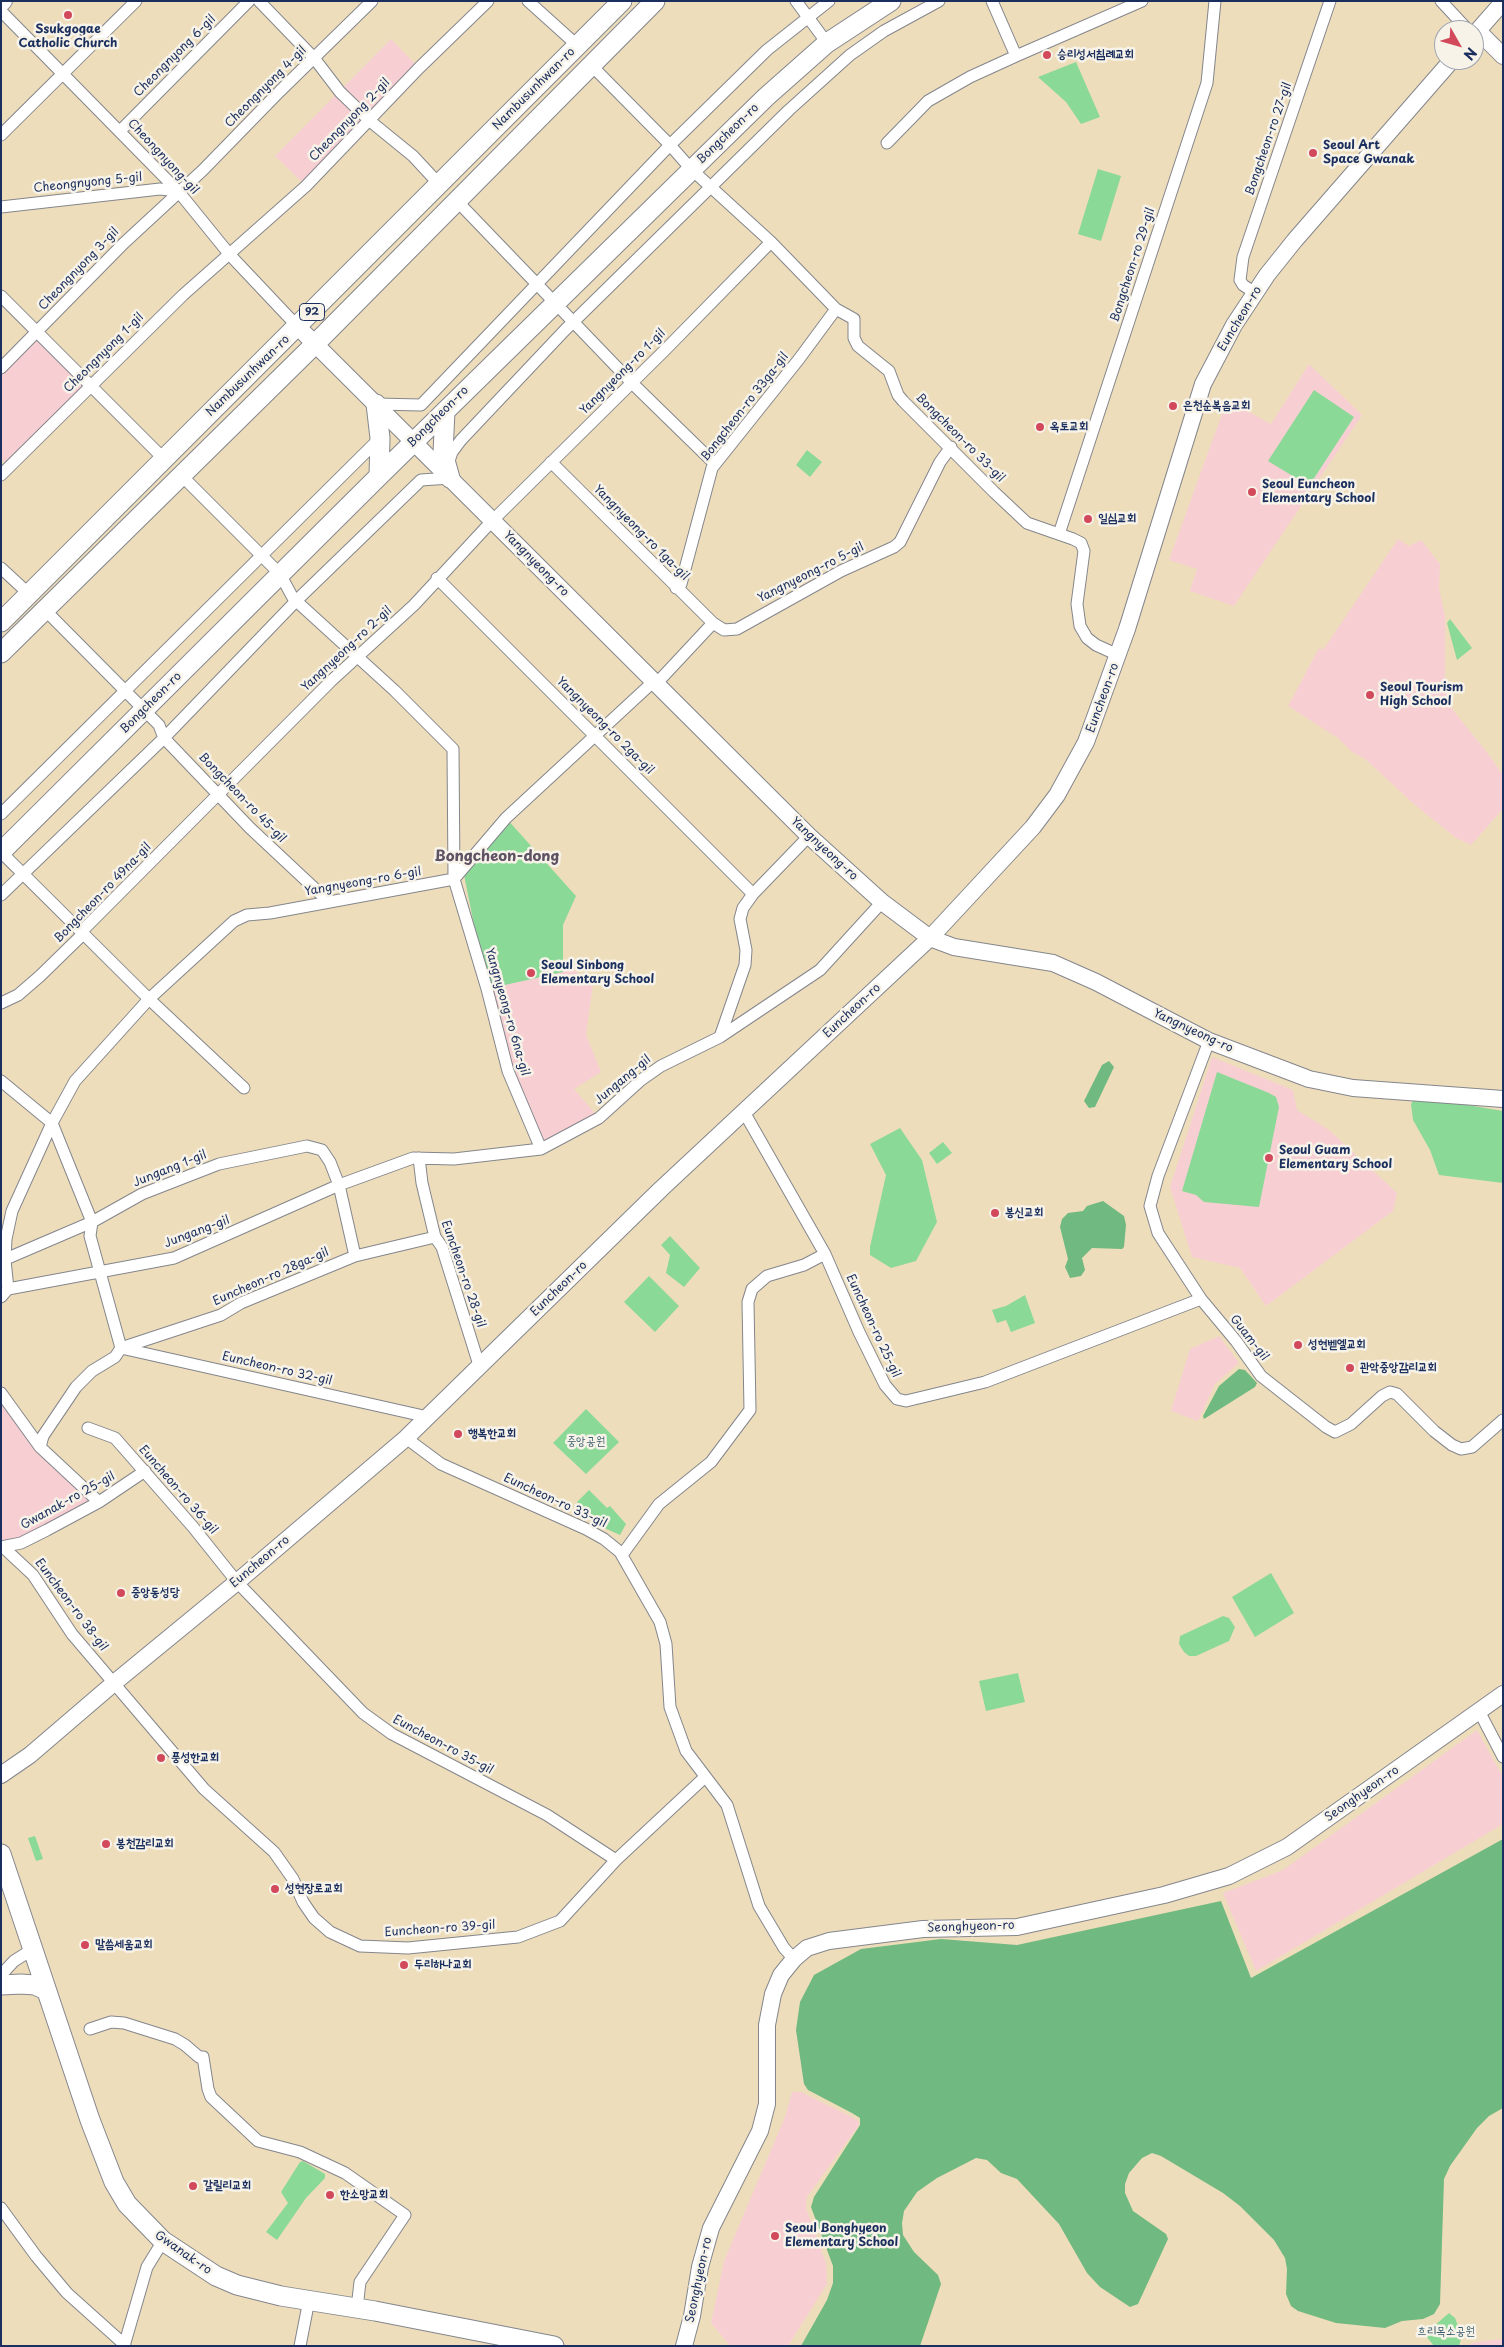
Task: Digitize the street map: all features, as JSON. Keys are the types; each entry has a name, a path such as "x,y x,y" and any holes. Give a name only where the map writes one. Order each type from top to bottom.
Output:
{"main road":[{"path":"1,4 4,1"},
{"name":"Nambusunhwan-ro","path":"1,622 622,1"},
{"name":"Nambusunhwan-ro","path":"1,653 315,344 655,1"},
{"name":"Bongcheon-ro","path":"1,852 413,442 766,97 828,42 891,1"},
{"path":"1484,21 1503,2"},
{"path":"1484,41 1503,56"},
{"name":"Euncheon-ro","path":"1,1775 30,1756 114,1682 237,1582 406,1438 480,1368 661,1189 930,938 1033,826 1056,794 1086,742 1118,655 1203,384 1234,326 1249,289 1267,274 1443,70"},
{"path":"546,78 554,75 561,78 565,84 561,95"},
{"name":"Yangnyeong-ro","path":"298,327 413,442 449,473 492,521 809,836 882,902 930,938 954,947 1052,963 1096,982 1209,1041 1294,1075 1334,1085 1503,1099"},
{"path":"376,404 380,438 379,476"},
{"path":"445,411 444,453 449,473"},
{"path":"202,420 198,427 201,438 208,442 218,439"},
{"path":"159,465 159,468 169,471 172,481 175,481"},
{"name":"Seonghyeon-ro","path":"684,2346 692,2316 700,2267 711,2228 760,2131 767,2104 766,2058 768,2017 773,1994 789,1953 829,1941 923,1929 1017,1927 1164,1895 1229,1876 1288,1847 1503,1694"},
{"name":"Gwanak-ro","path":"1,1854 46,1990 114,2182 127,2204 142,2222 163,2241 216,2276 236,2285 554,2346"},
{"path":"1,1984 28,1984 46,1990"}],"street":[{"path":"1,136 136,1"},
{"name":"Cheongnyong 6-gil","path":"120,131 249,1"},
{"path":"259,1 314,58 340,92 370,121 412,156 440,184"},
{"name":"Cheongnyong 4-gil","path":"178,191 203,170 372,1"},
{"name":"Cheongnyong 2-gil","path":"230,255 306,186 419,68 488,1"},
{"path":"528,1 578,46"},
{"path":"796,1 828,42"},
{"name":"Bongcheon-ro","path":"376,404 421,404 538,285 670,145 767,50 829,1"},
{"path":"1,895 164,738 297,600 421,480 449,473 452,452 461,440 574,322 842,61 884,31 939,1"},
{"path":"992,1 1016,56"},
{"path":"886,142 928,101 970,77 1142,1"},
{"name":"Bongcheon-ro 29-gil","path":"1059,534 1207,83 1215,1"},
{"name":"Bongcheon-ro 27-gil","path":"1249,289 1240,280 1243,258 1330,1"},
{"path":"1441,1 1461,20"},
{"name":"Cheongnyong-gil","path":"1,11 178,191 230,255 298,327"},
{"name":"Nambusunhwan-ro","path":"591,65 691,169"},
{"name":"Bongcheon-ro 33-gil","path":"691,169 771,242 836,309 856,321 854,338 858,346 888,371 898,395 903,401 994,492 1027,523 1075,539 1084,549 1077,604 1082,630 1087,638 1096,645 1118,655"},
{"name":"Cheongnyong 5-gil","path":"1,207 160,190 178,191"},
{"name":"Cheongnyong 3-gil","path":"1,368 178,191"},
{"path":"457,201 632,383 715,464"},
{"name":"Yangnyeong-ro 1-gil","path":"492,521 771,242"},
{"name":"Cheongnyong 1-gil","path":"1,475 183,294 230,255"},
{"path":"1,296 91,386 159,465"},
{"name":"Bongcheon-ro 33ga-gil","path":"676,588 680,584 712,468 799,359 836,309"},
{"path":"1,814 380,438"},
{"name":"Yangnyeong-ro 5-gil","path":"714,623 724,630 737,628 832,576 894,547 900,542 940,462 951,447"},
{"name":"Yangnyeong-ro 1ga-gil","path":"551,462 676,588 714,623"},
{"path":"175,481 261,555 280,574"},
{"name":"Yangnyeong-ro 2-gil","path":"219,795 358,656 414,605 437,578 492,521"},
{"path":"1,568 29,594"},
{"name":"Yangnyeong-ro 6na-gil","path":"280,574 293,598 358,656 454,750 454,879 487,989 508,1071 541,1149"},
{"name":"Yangnyeong-ro 2ga-gil","path":"437,578 753,894"},
{"path":"45,610 144,709"},
{"path":"454,879 506,818 594,735 654,683 714,623"},
{"name":"Bongcheon-ro 45-gil","path":"144,709 159,725 164,738 267,845 328,901"},
{"name":"Bongcheon-ro 49na-gil","path":"1,1003 18,995 40,976 80,936 82,931 219,795"},
{"path":"720,1036 745,964 746,950 740,918 743,908 753,894 809,836"},
{"path":"1,852 149,999 244,1088"},
{"name":"Yangnyeong-ro 6-gil","path":"5,1293 3,1261 12,1211 52,1123 75,1080 149,999 234,921 247,915 270,914 328,901 454,879"},
{"name":"Jungang-gil","path":"5,1293 174,1258 192,1252 339,1185 419,1158 454,1160 541,1149 599,1118 641,1080 661,1066 720,1036 820,970 882,902"},
{"name":"Guam-gil","path":"1209,1041 1158,1176 1150,1206 1155,1228 1201,1300 1236,1341 1261,1376 1334,1432 1351,1424 1382,1396 1390,1392 1397,1394 1434,1431 1452,1445 1461,1449 1472,1447 1503,1420"},
{"path":"1,1081 52,1123 92,1222 90,1236 121,1348"},
{"name":"Euncheon-ro 25-gil","path":"744,1112 825,1254 859,1332 887,1389 896,1399 906,1401 985,1382 1201,1300"},
{"name":"Jungang 1-gil","path":"3,1261 92,1222 142,1194 219,1164 307,1146 315,1147 324,1153 339,1185"},
{"name":"Euncheon-ro 28-gil","path":"419,1158 422,1183 435,1237 442,1247 480,1368"},
{"path":"339,1185 356,1256"},
{"name":"Euncheon-ro 28ga-gil","path":"40,1447 43,1436 76,1387 92,1371 115,1357 121,1348 221,1315 241,1303 356,1256 435,1237"},
{"path":"622,1555 659,1504 711,1462 750,1410 748,1302 752,1289 767,1276 804,1265 825,1254"},
{"name":"Euncheon-ro 32-gil","path":"121,1348 428,1417"},
{"path":"1,1393 40,1447 100,1502"},
{"name":"Euncheon-ro 36-gil","path":"88,1428 115,1438 145,1471 237,1582"},
{"name":"Euncheon-ro 33-gil","path":"406,1438 441,1464 586,1529 604,1539 622,1555 660,1622 666,1644 670,1707 686,1751 705,1777"},
{"name":"Gwanak-ro 25-gil","path":"2,1547 21,1543 100,1502 145,1471"},
{"name":"Euncheon-ro 38-gil","path":"2,1547 33,1575 72,1634 114,1682"},
{"name":"Euncheon-ro 35-gil","path":"237,1582 334,1685 380,1726 547,1815 616,1860"},
{"name":"Euncheon-ro 39-gil","path":"114,1682 213,1798 274,1852 293,1879 303,1902 314,1918 340,1938 360,1946 408,1948 518,1937 560,1922 616,1860 705,1777"},
{"path":"1479,1711 1503,1757"},
{"path":"705,1777 727,1805 759,1906 789,1953"},
{"path":"1,1975 14,1961 33,1949"},
{"path":"90,2029 112,2022 124,2023 175,2039 200,2057 203,2056 211,2097 258,2141 300,2152 345,2172 405,2215 360,2282 357,2308"},
{"path":"1,2208 36,2256 67,2293 125,2345 147,2267 163,2241"},
{"path":"300,2346 309,2300"}],"shaded area":[{"path":"391,39 419,68 306,186 275,156"},
{"path":"37,333 91,386 10,467 1,458 1,368"},
{"name":"Seoul Euncheon Elementary School","path":"1309,364 1362,415 1234,606 1190,591 1197,569 1169,560 1227,400 1271,424"},
{"name":"Seoul Tourism High School","path":"1398,539 1409,546 1421,540 1440,564 1439,588 1445,616 1445,684 1449,705 1503,775 1503,809 1471,845 1456,838 1415,805 1365,759 1352,752 1338,738 1288,706 1319,648 1323,650"},
{"name":"Seoul Sinbong Elementary School","path":"464,875 576,896 563,925 563,962 593,984 586,1035 601,1072 574,1089 599,1118 541,1149 508,1071 487,989"},
{"name":"Seoul Guam Elementary School","path":"1212,1057 1293,1090 1297,1110 1329,1130 1397,1193 1393,1211 1266,1306 1240,1268 1192,1257 1170,1187"},
{"path":"1219,1336 1239,1363 1215,1384 1198,1421 1171,1411 1190,1349"},
{"path":"1,1393 40,1447 99,1502 1,1547"},
{"path":"1477,1730 1503,1777 1503,1824 1256,1971 1223,1893 1283,1870"},
{"name":"Seoul Bonghyeon Elementary School","path":"792,2092 801,2092 858,2120 859,2125 807,2197 806,2208 826,2263 827,2284 788,2346 730,2346 711,2323 724,2261 785,2117"},
{"path":"1503,2339 1503,2346 1465,2346 1475,2342"}],"green space":[{"path":"1076,62 1100,117 1081,124 1066,102 1038,77"},
{"path":"1098,169 1121,176 1101,241 1078,234"},
{"path":"1314,390 1354,417 1309,486 1268,461"},
{"path":"807,450 822,462 810,477 796,465"},
{"path":"1450,619 1472,648 1457,660 1447,623"},
{"path":"506,818 576,896 563,925 563,972 487,989 464,875"},
{"path":"1109,1061 1114,1067 1095,1107 1089,1108 1084,1101 1102,1065"},
{"path":"1217,1072 1276,1097 1279,1107 1259,1207 1204,1202 1196,1195 1182,1191"},
{"path":"1420,1097 1503,1111 1503,1183 1439,1175 1430,1150 1413,1120 1411,1104 1414,1099"},
{"path":"900,1128 922,1160 937,1222 916,1261 891,1268 870,1255 870,1247 886,1175 870,1144"},
{"path":"943,1142 952,1153 937,1164 929,1153"},
{"path":"1103,1201 1124,1216 1126,1225 1124,1247 1122,1249 1092,1248 1082,1258 1085,1270 1081,1276 1070,1278 1065,1267 1068,1259 1060,1227 1062,1219 1068,1213 1083,1211 1087,1206"},
{"path":"670,1236 700,1268 684,1287 666,1273 670,1255 661,1245"},
{"path":"649,1276 679,1306 655,1332 624,1302"},
{"path":"1025,1295 1035,1323 1011,1332 1006,1320 997,1323 992,1310 1006,1306"},
{"path":"1239,1369 1245,1370 1257,1383 1255,1387 1204,1419 1203,1416 1219,1386"},
{"name":"중앙공원","path":"586,1409 619,1442 586,1474 553,1443"},
{"path":"589,1490 607,1508 610,1506 626,1524 620,1535 602,1527 577,1502"},
{"path":"1271,1573 1294,1613 1255,1637 1232,1597"},
{"path":"1223,1616 1229,1618 1235,1627 1229,1641 1196,1656 1189,1656 1184,1652 1179,1644 1180,1636"},
{"path":"1018,1673 1025,1702 986,1711 979,1681"},
{"path":"35,1836 43,1859 36,1861 28,1838"},
{"path":"1503,1839 1503,2108 1489,2116 1477,2128 1450,2166 1444,2179 1440,2304 1434,2314 1423,2319 1402,2321 1385,2328 1336,2323 1298,2311 1291,2306 1286,2294 1287,2269 1285,2258 1274,2240 1240,2206 1223,2193 1161,2156 1152,2153 1142,2158 1129,2173 1125,2184 1125,2193 1133,2211 1166,2234 1168,2239 1138,2304 1130,2307 1100,2287 1087,2273 1059,2224 1017,2179 1001,2173 987,2160 976,2158 937,2178 917,2192 904,2211 903,2235 914,2252 938,2275 941,2284 920,2346 801,2346 827,2300 833,2283 833,2266 811,2207 814,2197 860,2125 860,2118 808,2090 804,2084 796,2030 800,2002 814,1975 861,1949 941,1939 1017,1945 1221,1901 1251,1978"},
{"path":"303,2161 325,2174 325,2178 306,2198 277,2240 266,2232 288,2203 281,2192 300,2162"},
{"name":"흐리목소공원","path":"1449,2313 1455,2318 1462,2336 1459,2346 1434,2346 1426,2336 1427,2332"}],"place":[{"name":"Ssukgogae Catholic Church","path":"68,15"},
{"name":"승리성서침례교회","path":"1047,55"},
{"name":"Seoul Art Space Gwanak","path":"1313,153"},
{"name":"은천순복음교회","path":"1173,406"},
{"name":"옥토교회","path":"1040,427"},
{"name":"Seoul Euncheon Elementary School","path":"1252,492"},
{"name":"일심교회","path":"1088,519"},
{"name":"Seoul Tourism High School","path":"1370,695"},
{"name":"Seoul Sinbong Elementary School","path":"531,973"},
{"name":"Seoul Guam Elementary School","path":"1269,1158"},
{"name":"봉신교회","path":"995,1213"},
{"name":"성현벧엘교회","path":"1298,1345"},
{"name":"관악중앙감리교회","path":"1350,1368"},
{"name":"행복한교회","path":"458,1434"},
{"name":"중앙동성당","path":"121,1593"},
{"name":"풍성한교회","path":"161,1758"},
{"name":"봉천감리교회","path":"106,1844"},
{"name":"성현장로교회","path":"275,1889"},
{"name":"말씀세움교회","path":"85,1945"},
{"name":"두리하나교회","path":"404,1965"},
{"name":"갈릴리교회","path":"193,2186"},
{"name":"한소망교회","path":"330,2195"},
{"name":"Seoul Bonghyeon Elementary School","path":"775,2236"}],"district":[{"name":"Bongcheon-dong","path":"497,857"}]}
